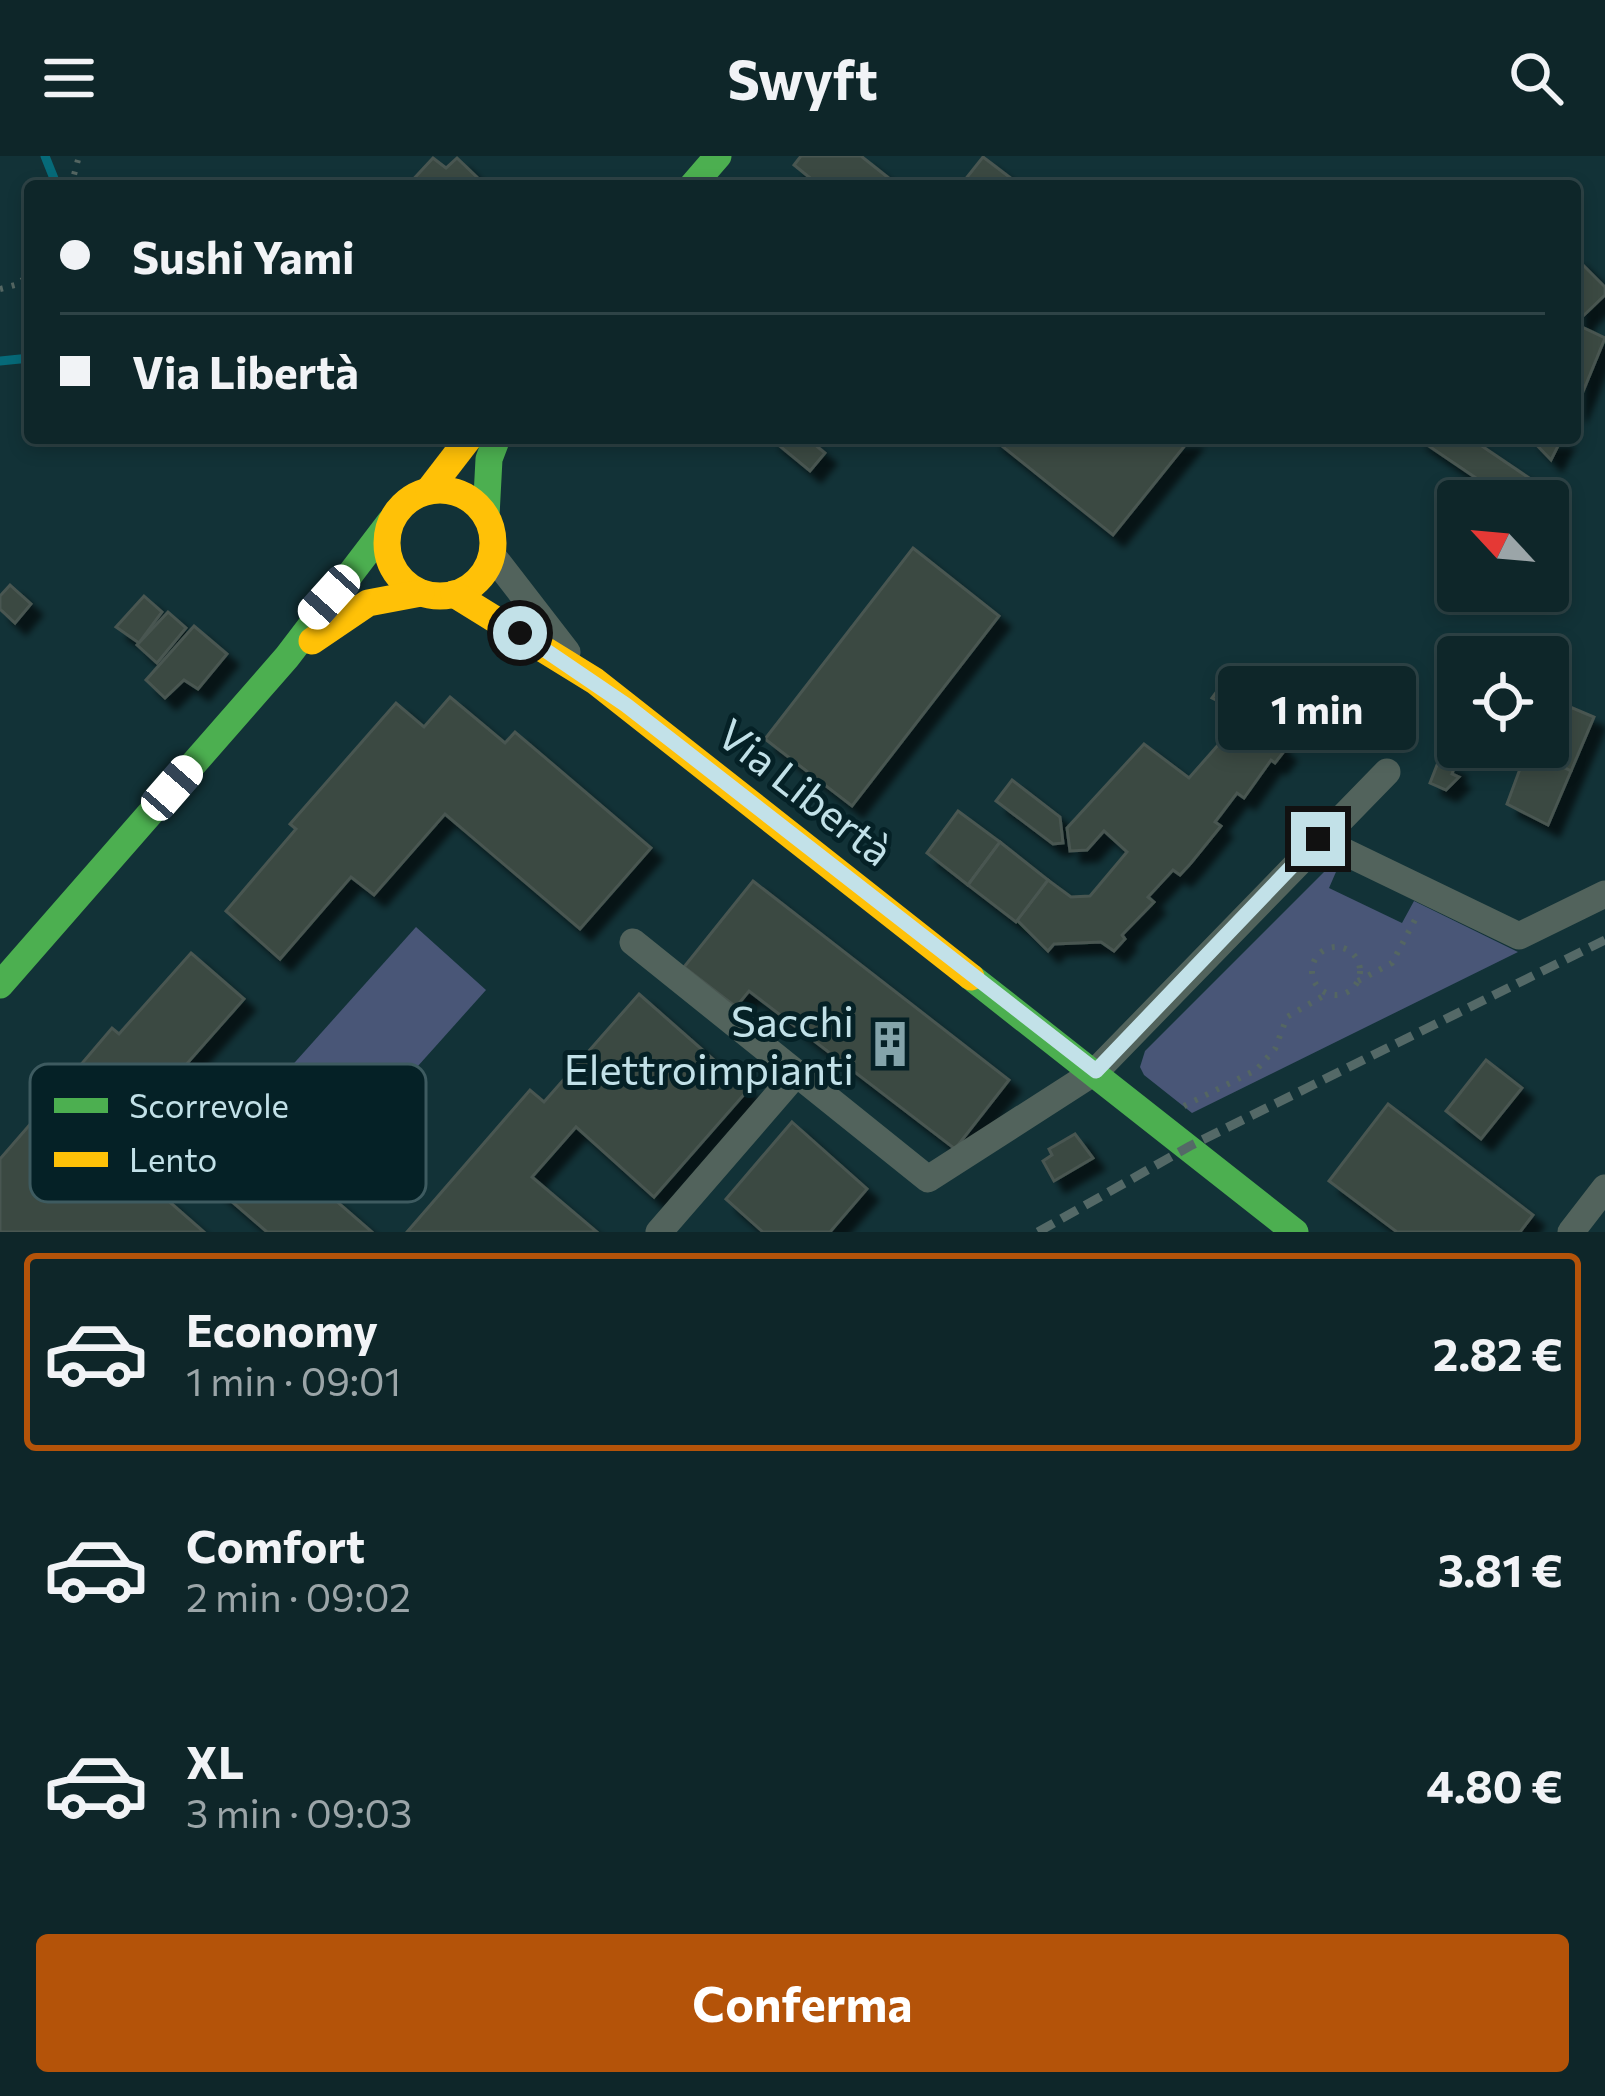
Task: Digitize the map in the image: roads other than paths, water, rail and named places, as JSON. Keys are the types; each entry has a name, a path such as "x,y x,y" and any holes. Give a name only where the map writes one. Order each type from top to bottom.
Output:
{"main road":[{"path":"697,180 718,156"},
{"path":"0,985 287,657 305,623 367,560 399,507 429,490 464,444"},
{"path":"287,657 368,603 421,593 454,594 478,580 492,555 486,516 489,459 495,444"},
{"path":"429,490 462,494 486,516"},
{"path":"390,522 388,556 406,585 421,593"},
{"name":"Via Libertà","path":"454,594 595,682 1096,1071 1295,1232"}],"street":[{"path":"492,555 518,594 595,682"},
{"path":"633,942 928,1179 1096,1071 1388,772"},
{"path":"1318,839 1520,936 1605,894"},
{"path":"659,1232 795,1075"},
{"path":"1571,1232 1605,1188"}],"waterway":[{"path":"45,156 55,180"},
{"path":"0,361 24,359"}],"railway":[{"path":"1038,1232 1190,1146 1605,940"}],"place":[{"name":"Sacchi Elettroimpianti","path":"890,1044"}]}
